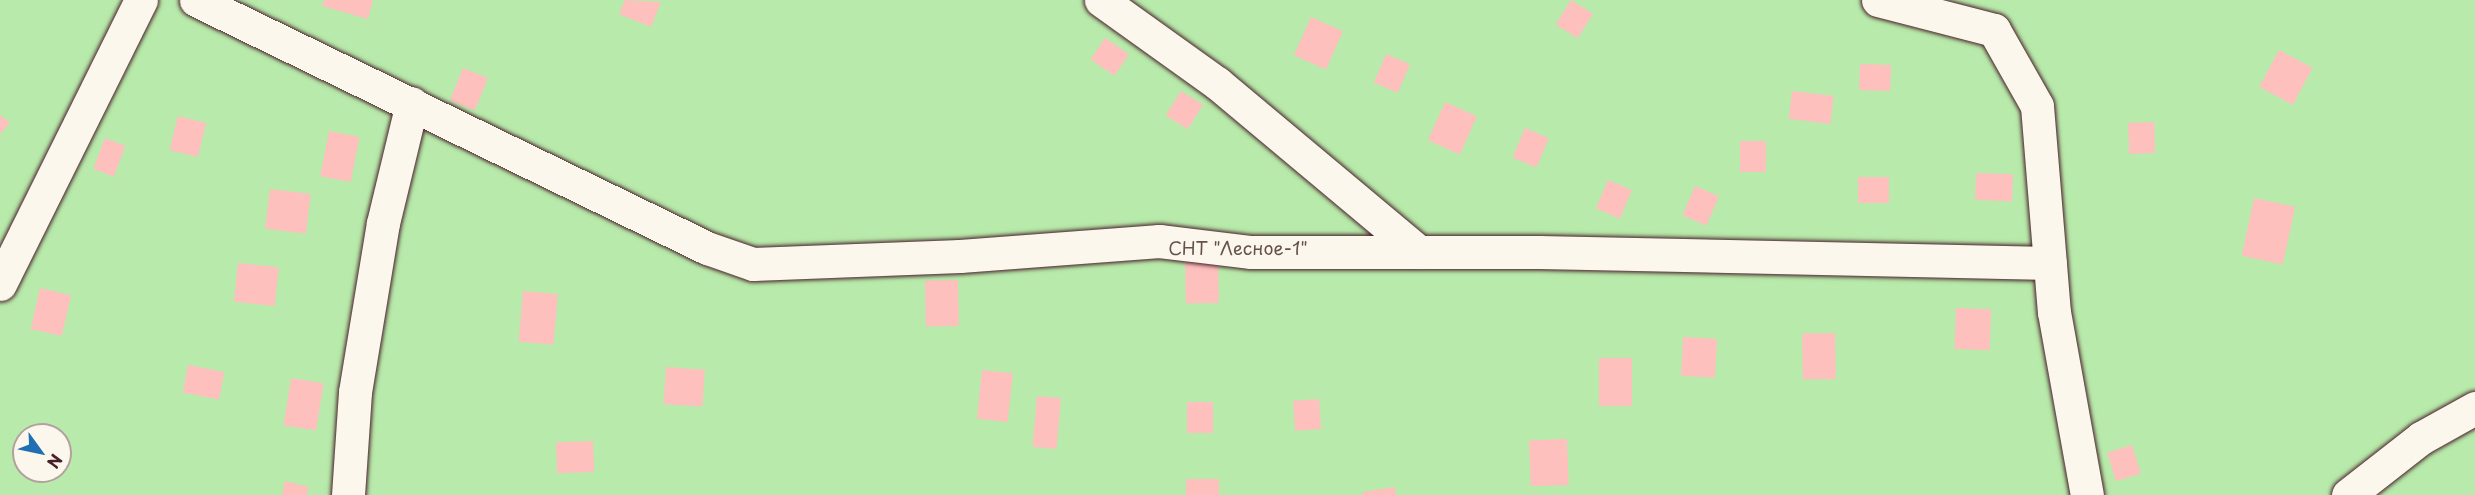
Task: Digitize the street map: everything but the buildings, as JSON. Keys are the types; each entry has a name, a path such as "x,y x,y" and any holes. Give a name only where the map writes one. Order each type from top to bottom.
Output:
{"street":[{"path":"0,284 141,0"},
{"path":"196,0 707,248 753,264 960,256 1159,241 1251,252 1419,252 2050,263"},
{"path":"1101,0 1217,83 1419,252"},
{"path":"1878,0 1994,30 2037,106 2054,312 2087,495"},
{"path":"348,495 355,392 383,223 411,103"},
{"path":"2348,495 2421,438 2475,408"}],"green space":[{"name":"СНТ \"Лесное-1\"","path":"0,0 2475,0 2475,495 0,495"}]}
